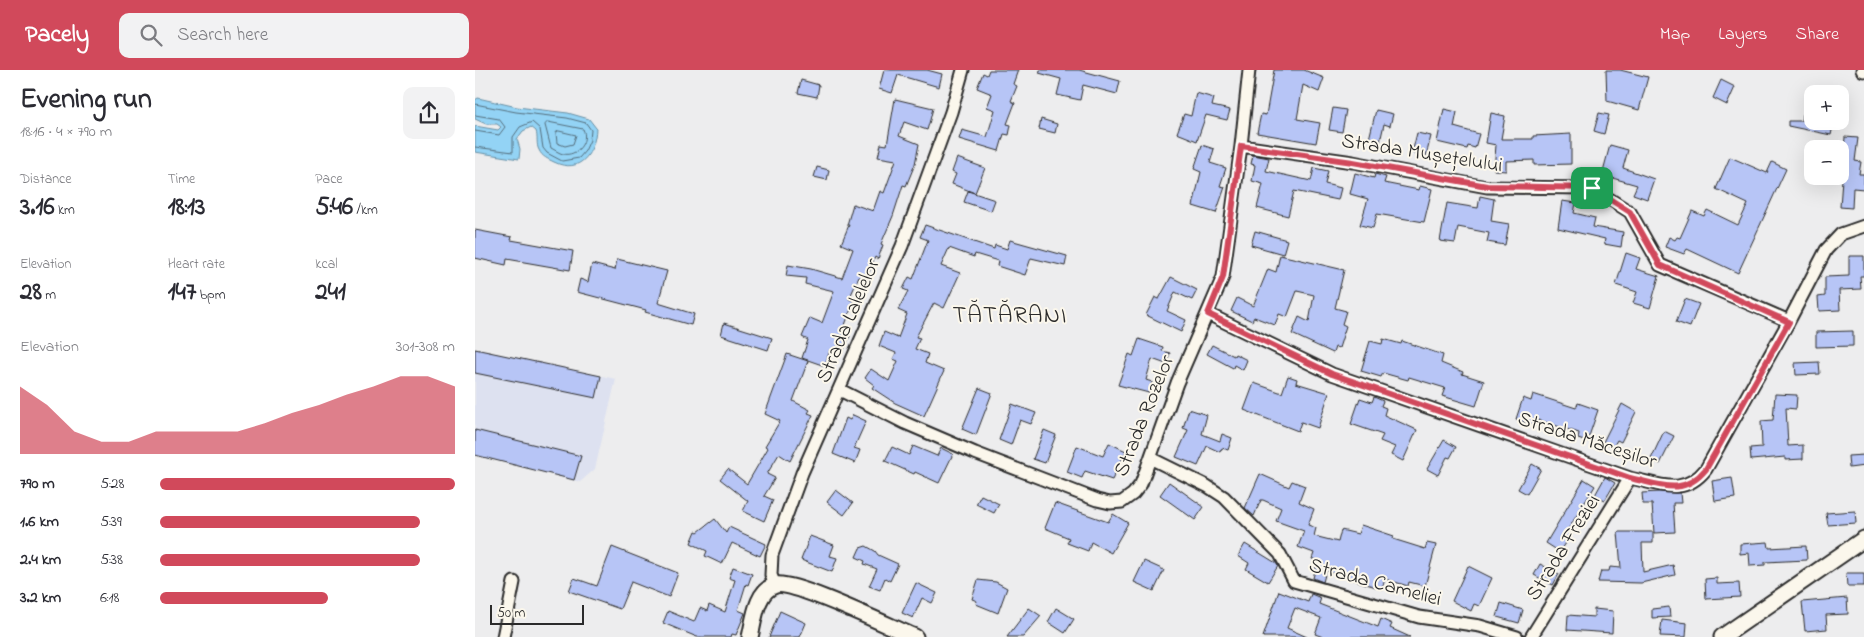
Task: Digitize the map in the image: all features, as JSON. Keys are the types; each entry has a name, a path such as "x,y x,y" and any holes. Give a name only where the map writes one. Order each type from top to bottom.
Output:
{"main road":[{"path":"1722,637 1864,539"},
{"path":"750,637 759,600 766,591 775,585 786,584 823,597 915,637"}],"street":[{"name":"Strada Lalelelor","path":"775,585 771,576 772,555 802,473 902,246 951,112 963,70"},
{"name":"Strada Rozelor","path":"840,390 905,423 975,453 1097,500 1110,503 1122,502 1133,494 1141,484 1152,459 1177,383 1223,277 1241,146 1249,70"},
{"name":"Strada Mușețelului","path":"1241,146 1353,162 1487,186 1592,188 1630,212 1660,265 1789,322"},
{"name":"Strada Măceșilor","path":"1208,314 1332,374 1630,478 1667,486 1687,486 1697,480 1706,469 1789,322 1826,250 1841,234 1864,226"},
{"name":"Strada Cameliei","path":"1152,459 1207,486 1224,497 1280,554 1294,581 1419,617 1480,626 1517,637"},
{"name":"Strada Freziei","path":"1531,637 1630,478"},
{"path":"503,637 514,582"}],"shaded area":[{"path":"475,349 616,379 595,469 580,482 475,455"}],"water":[{"path":"478,98 517,107 568,113 589,119 596,128 593,145 585,159 572,166 564,165 545,158 538,148 536,131 531,127 523,131 517,139 520,149 519,159 475,152 475,126 498,130 501,127 497,124 486,124 475,119 475,100"}],"building":[{"path":"884,70 927,70 942,74 939,87 898,75 892,93 879,89"},
{"path":"989,70 1018,70 1013,84 1017,86 1011,101 1015,103 1007,124 1011,125 1009,135 1004,134 999,151 959,139 962,130 987,137 995,110 987,107 992,94 977,88 983,73 987,75"},
{"path":"1040,70 1079,70 1120,81 1117,94 1083,85 1080,100 1057,95 1061,79 1039,73"},
{"path":"1274,70 1304,70 1324,78 1319,92 1303,85 1297,119 1320,123 1316,143 1257,133 1261,114 1266,115"},
{"path":"1606,70 1620,70 1648,77 1639,110 1607,101"},
{"path":"801,80 819,85 817,97 798,93"},
{"path":"1721,80 1735,87 1727,105 1713,98"},
{"path":"1196,93 1214,98 1212,106 1230,110 1227,120 1206,115 1197,141 1177,133 1184,114 1191,116"},
{"path":"895,99 933,108 930,120 927,130 904,122 899,136 919,144 915,164 906,186 903,185 881,244 883,245 878,259 875,257 866,279 859,277 849,299 854,301 842,333 850,336 841,355 830,350 825,366 802,358 808,340 802,337 810,318 822,323 834,291 805,284 806,278 786,276 788,265 842,278 853,249 841,244 849,225 847,225 853,204 873,211 880,191 884,193 896,160 878,157 881,144 887,145"},
{"path":"1333,108 1346,110 1342,132 1329,130"},
{"path":"1444,109 1457,112 1454,127 1479,134 1475,148 1468,146 1467,149 1437,142"},
{"path":"1376,110 1393,114 1390,126 1384,124 1380,142 1369,139"},
{"path":"1491,113 1505,116 1501,139 1533,139 1533,136 1571,134 1571,164 1534,165 1534,160 1506,161 1506,171 1494,170 1496,145 1486,143"},
{"path":"1599,113 1609,115 1604,134 1594,131"},
{"path":"1802,115 1804,115 1804,129 1788,126 1788,121 1801,121"},
{"path":"1041,119 1057,124 1055,133 1039,129"},
{"path":"1807,130 1832,130 1831,135"},
{"path":"1417,133 1431,136 1426,156 1412,153"},
{"path":"1845,137 1858,138 1855,161 1861,162 1859,174 1864,174 1864,189 1853,188 1852,208 1840,207 1842,185 1849,185 1849,140 1845,140"},
{"path":"1202,145 1214,149 1210,163 1226,168 1220,186 1225,187 1216,213 1193,206 1201,172 1194,169"},
{"path":"1610,145 1628,150 1623,168 1654,179 1647,199 1633,194 1637,185 1602,175"},
{"path":"1253,155 1269,158 1266,171 1311,181 1314,168 1328,171 1325,184 1341,188 1338,200 1294,191 1288,216 1257,208 1263,184 1252,181 1255,165 1251,164"},
{"path":"1730,157 1767,173 1772,162 1786,169 1738,273 1687,249 1684,254 1665,247 1669,237 1675,240 1677,237 1680,238 1692,211 1704,216 1707,210 1738,225 1748,204 1716,189"},
{"path":"957,158 985,168 975,193 952,184 956,174 952,172"},
{"path":"817,167 829,170 827,180 814,177"},
{"path":"1355,173 1374,178 1375,174 1386,177 1384,183 1419,190 1420,186 1432,189 1424,222 1377,214 1373,228 1360,225 1368,199 1350,194"},
{"path":"968,191 995,200 991,211 964,202"},
{"path":"1480,196 1494,199 1491,221 1509,224 1505,245 1487,242 1489,233 1458,227 1455,243 1440,241 1447,203 1478,208"},
{"path":"1562,201 1576,203 1574,213 1595,218 1593,227 1623,232 1621,247 1604,244 1605,239 1558,228"},
{"path":"925,225 994,249 995,245 1007,249 1010,240 1067,256 1065,266 1031,258 1025,275 997,266 998,261 975,254 974,257 949,248 941,266 960,273 944,308 934,303 916,337 920,338 915,349 928,354 925,363 944,371 924,416 895,403 872,388 874,385 865,378 871,369 889,381 898,361 893,359 896,353 879,346 884,332 898,338 907,314 898,310 908,291 903,289 909,277 913,279 928,240 920,237"},
{"path":"475,230 512,237 511,240 573,251 570,270 507,259 506,265 475,258"},
{"path":"1255,231 1287,240 1283,254 1251,245"},
{"path":"1626,253 1640,258 1636,269 1659,276 1650,308 1633,303 1637,292 1616,285"},
{"path":"1280,255 1344,270 1335,308 1346,311 1342,324 1346,326 1339,348 1335,347 1333,353 1292,334 1299,317 1309,322 1314,295 1297,291 1287,317 1279,314 1275,325 1254,317 1252,321 1231,311 1237,298 1253,306 1268,269 1276,272"},
{"path":"1849,256 1864,256 1864,276 1860,276 1861,289 1839,290 1840,310 1819,311 1818,297 1825,296 1825,277 1849,276"},
{"path":"617,259 667,271 658,303 694,314 691,325 645,312 646,310 577,292 580,279 588,282 592,264 615,270"},
{"path":"1171,277 1197,290 1192,300 1175,292 1167,311 1186,320 1181,332 1146,315 1155,297 1159,299"},
{"path":"1685,299 1699,304 1690,327 1676,322"},
{"path":"724,323 772,338 768,350 721,335"},
{"path":"1853,331 1853,346 1816,347 1816,332"},
{"path":"1139,339 1163,347 1162,351 1170,353 1166,364 1152,359 1146,380 1152,382 1149,393 1118,385 1129,354 1133,356"},
{"path":"1383,339 1401,344 1402,341 1443,355 1441,363 1463,372 1462,374 1484,381 1476,406 1442,396 1445,388 1409,377 1408,380 1383,373 1381,377 1361,371 1370,341 1382,344"},
{"path":"1212,345 1247,360 1243,370 1234,365 1233,368 1207,354"},
{"path":"475,349 601,376 596,398 475,373"},
{"path":"787,354 808,361 793,401 810,410 808,413 813,415 790,461 779,454 767,474 775,478 764,496 773,500 764,521 743,511 748,501 720,479 728,469 747,484 768,448 765,446 780,421 765,414"},
{"path":"1819,362 1820,374 1796,375 1795,363"},
{"path":"1288,376 1297,379 1296,383 1329,393 1318,428 1301,422 1298,431 1244,410 1254,383 1282,393"},
{"path":"979,388 992,393 976,435 962,429"},
{"path":"1533,394 1576,408 1578,403 1598,410 1587,442 1578,439 1579,433 1538,420 1536,426 1516,419 1523,398 1531,401"},
{"path":"1775,394 1797,395 1796,409 1786,408 1788,446 1803,445 1803,459 1785,460 1785,457 1751,460 1750,448 1762,447 1761,421 1773,420"},
{"path":"1374,397 1383,401 1381,406 1386,408 1384,415 1417,430 1403,461 1391,455 1395,447 1380,441 1383,435 1351,424 1360,398 1372,402"},
{"path":"1012,404 1036,413 1031,424 1020,420 1011,445 999,440"},
{"path":"1622,404 1636,412 1621,442 1617,440 1613,447 1603,442"},
{"path":"1189,409 1207,415 1202,434 1220,441 1222,434 1232,438 1228,450 1222,448 1220,452 1207,446 1198,466 1176,457 1188,430 1183,428"},
{"path":"853,415 866,421 854,448 860,450 855,463 833,454 846,418 850,420"},
{"path":"475,430 581,456 574,480 475,455"},
{"path":"1044,430 1056,435 1045,463 1033,459"},
{"path":"1664,431 1674,436 1660,464 1651,459"},
{"path":"1444,440 1456,447 1450,458 1447,457 1438,475 1427,469"},
{"path":"1109,443 1126,451 1112,480 1085,471 1082,478 1067,472 1077,446 1103,456"},
{"path":"913,446 937,456 941,448 953,454 939,483 885,461 892,447 909,455"},
{"path":"1864,455 1864,466 1849,468 1848,456"},
{"path":"1532,464 1541,469 1527,494 1518,489"},
{"path":"1260,474 1289,487 1292,481 1305,486 1299,502 1314,509 1308,525 1316,528 1314,536 1338,542 1341,530 1358,534 1361,525 1394,536 1393,539 1425,549 1427,543 1436,545 1425,586 1409,582 1408,586 1385,579 1382,589 1326,571 1323,582 1313,578 1318,560 1312,559 1314,553 1298,547 1304,531 1276,521 1281,508 1263,500 1261,500 1254,516 1245,508"},
{"path":"1605,477 1615,483 1605,500 1595,495"},
{"path":"1732,478 1735,498 1715,501 1712,481"},
{"path":"1584,479 1595,486 1567,531 1572,534 1560,552 1546,543"},
{"path":"1169,482 1204,507 1195,520 1160,495"},
{"path":"836,490 853,503 844,515 827,502"},
{"path":"1642,493 1680,493 1681,503 1673,503 1675,532 1654,533 1652,504 1643,504"},
{"path":"981,495 999,504 994,513 976,504"},
{"path":"1055,503 1108,522 1113,514 1128,523 1111,553 1091,542 1088,551 1067,543 1069,538 1045,528"},
{"path":"1855,511 1856,523 1828,525 1826,513"},
{"path":"715,519 726,533 729,527 766,544 760,556 732,543 722,564 705,556 707,551 691,543 696,531 698,532"},
{"path":"1618,532 1653,532 1653,543 1642,543 1643,572 1673,565 1675,575 1641,583 1598,582 1601,571 1609,571 1610,567 1621,568"},
{"path":"810,536 834,545 830,556 837,558 832,572 801,560"},
{"path":"1768,542 1769,548 1806,546 1807,560 1765,562 1765,565 1750,566 1749,553 1740,554 1740,544"},
{"path":"1245,544 1278,566 1268,582 1246,569 1249,563 1238,556"},
{"path":"866,546 878,555 898,564 890,581 885,578 880,590 869,586 877,569 864,564 865,561 856,557 860,548"},
{"path":"612,547 678,573 669,597 631,582 620,609 569,591 574,578 597,586"},
{"path":"1144,561 1164,570 1154,591 1134,582"},
{"path":"1540,564 1559,574 1553,585 1534,575"},
{"path":"1468,566 1492,578 1479,606 1474,604 1471,611 1452,601"},
{"path":"733,567 752,574 748,585 746,584 738,610 745,613 736,635 732,634 731,637 697,637 663,623 668,611 694,622 700,608 707,611 709,605 725,612 735,580 729,578"},
{"path":"1846,573 1864,573 1864,586 1847,586"},
{"path":"1717,578 1717,584 1739,583 1740,597 1706,599 1705,579"},
{"path":"978,580 996,582 1007,588 998,613 976,604 977,601 972,599"},
{"path":"916,583 937,593 932,603 922,598 913,618 902,613"},
{"path":"1279,591 1308,602 1311,594 1321,598 1319,604 1378,627 1381,619 1392,624 1390,628 1410,637 1323,637 1315,634 1321,618 1295,608 1287,628 1307,637 1263,637"},
{"path":"1847,598 1848,614 1826,615 1827,629 1805,631 1802,602"},
{"path":"1501,603 1523,610 1519,623 1497,617"},
{"path":"1669,607 1670,617 1652,618 1652,609"},
{"path":"1029,608 1041,616 1023,637 1007,637"},
{"path":"1056,608 1074,619 1065,633 1048,622"},
{"path":"1594,609 1613,611 1612,633 1567,630 1568,615 1594,617"},
{"path":"780,611 806,623 800,637 769,637"},
{"path":"1662,620 1687,623 1686,637 1660,636"}],"district":[{"name":"TĂTĂRANI","path":"1010,316"}],"route":[{"path":"1241,146 1353,162 1487,186 1592,188 1630,212 1660,265 1789,322 1706,469 1697,480 1687,486 1667,486 1630,478 1332,374 1208,314 1223,277 1241,146"}]}
